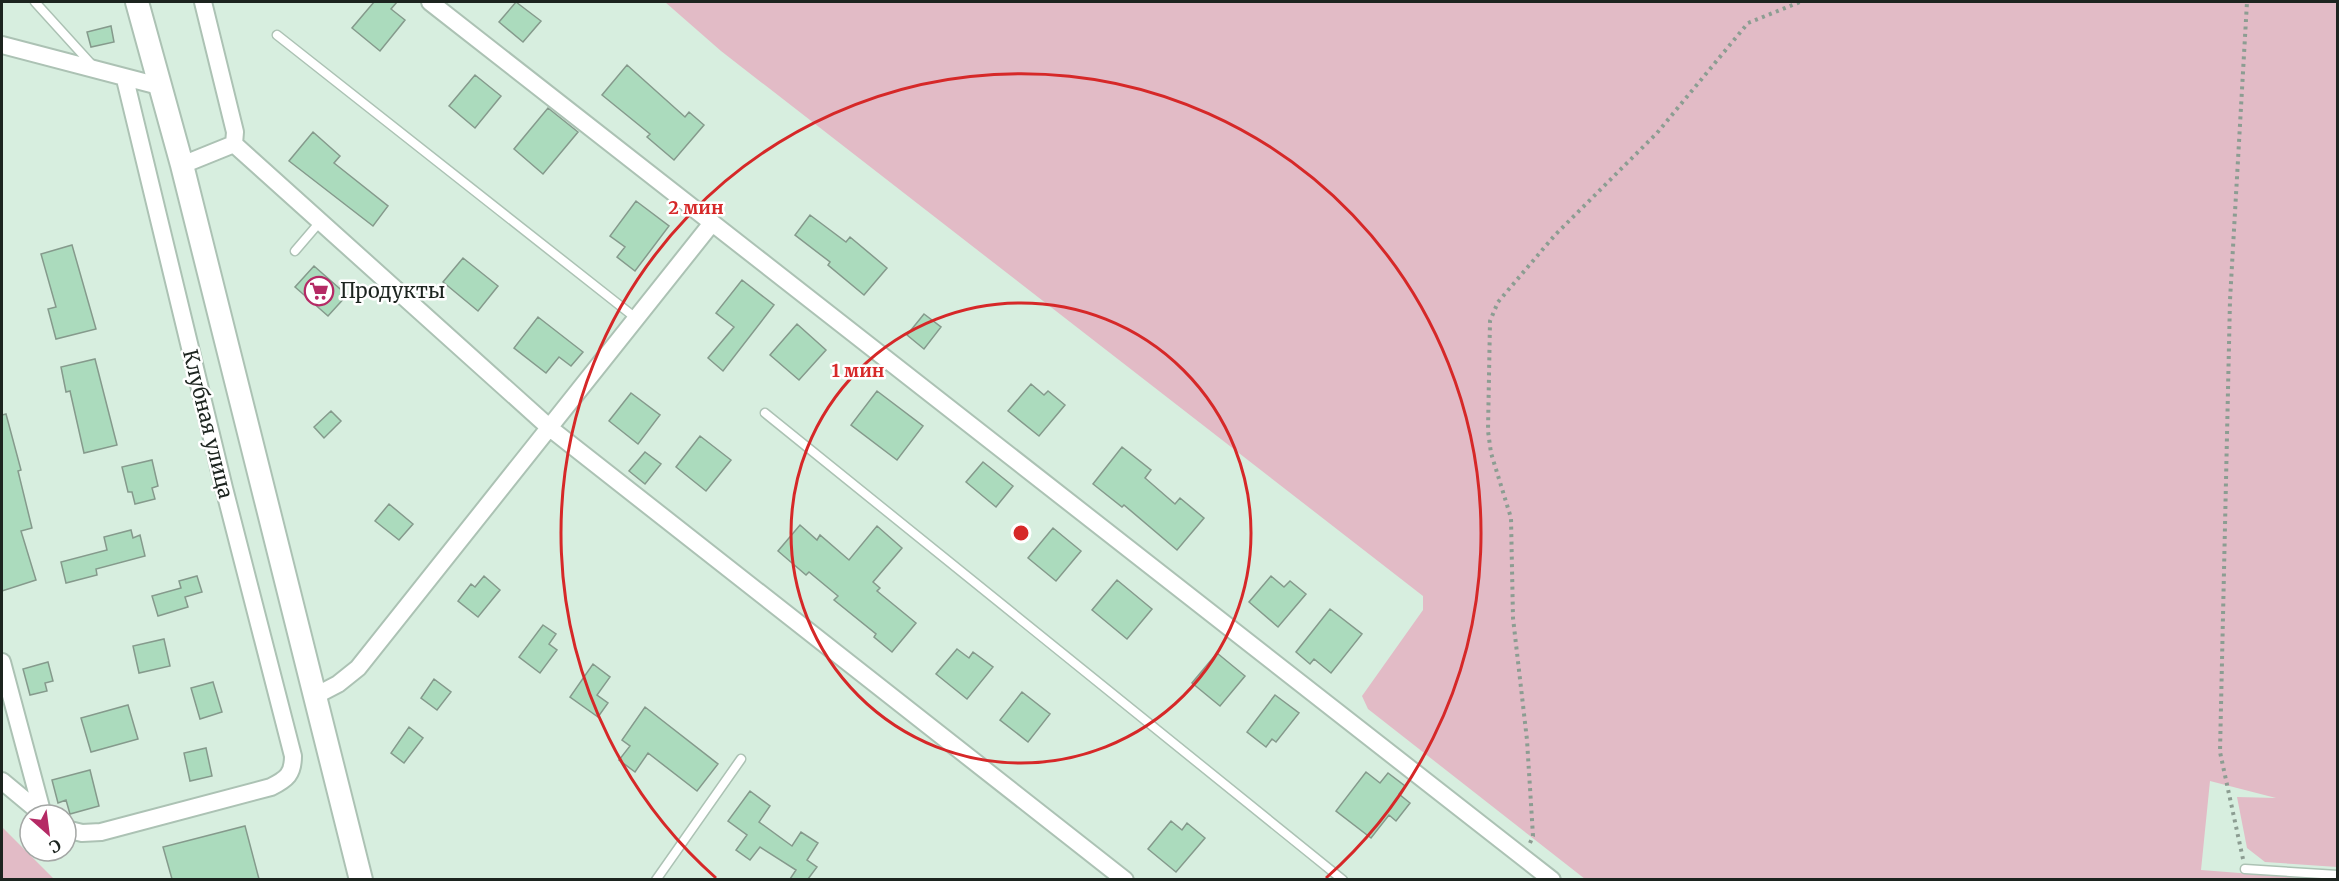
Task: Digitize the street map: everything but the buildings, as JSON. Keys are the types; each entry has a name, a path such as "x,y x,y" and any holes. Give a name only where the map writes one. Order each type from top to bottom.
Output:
{"main road":[{"path":"137,2 182,165 361,879"}],"street":[{"path":"202,2 235,132 234,144"},
{"path":"430,2 1552,879"},
{"path":"2,45 96,69 124,79 159,86"},
{"name":"Клубная улица","path":"78,832 101,832 272,787 286,779 293,769 293,756 224,488 124,79"},
{"path":"182,165 234,144"},
{"path":"234,144 551,429 1125,879"},
{"path":"315,696 338,684 358,668 551,429 712,223"},
{"path":"2,662 40,803"},
{"path":"2,782 28,803"}],"lane":[{"path":"35,2 96,69"},
{"path":"277,35 637,319"},
{"path":"295,251 319,222"},
{"path":"765,413 1343,879"},
{"path":"656,879 741,759"},
{"path":"2245,869 2337,875"}],"path":[{"path":"1524,858 1533,836 1527,740 1513,618 1511,518 1491,453 1488,431 1490,321 1498,302 1548,244 1657,134 1748,23 1800,2"},
{"path":"2245,869 2220,752 2230,300 2247,2"}],"shaded area":[{"path":"665,2 2337,2 2337,867 2265,862 2247,848 2237,797 2276,798 2210,781 2201,870 2316,879 1585,879 1368,709 1362,696 1423,610 1423,596 721,51"},
{"path":"2,827 18,843 18,863 38,863 54,879 2,879"}],"place":[{"name":"Продукты","path":"319,291"}]}
